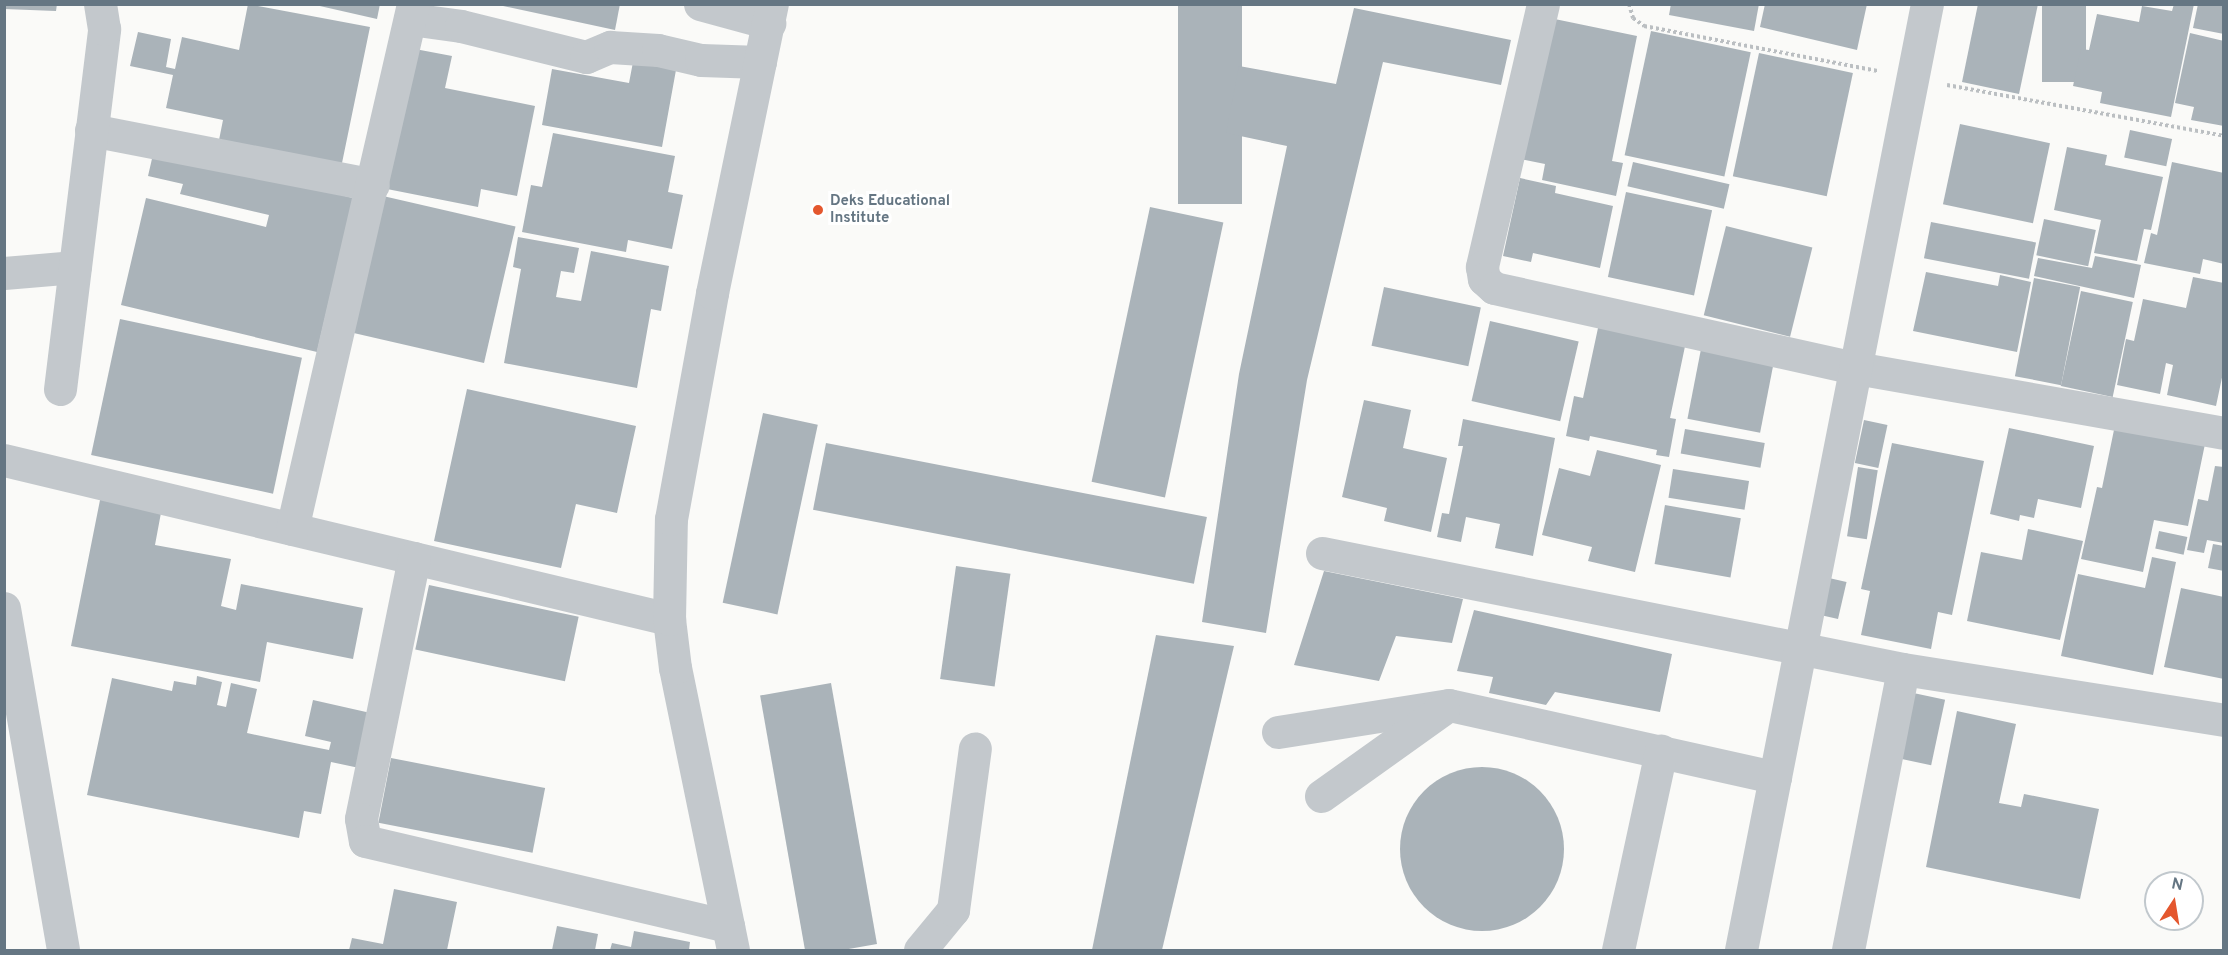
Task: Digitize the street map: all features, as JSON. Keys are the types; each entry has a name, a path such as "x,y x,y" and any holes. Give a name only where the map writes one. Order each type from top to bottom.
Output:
{"street":[{"path":"60,389 104,28 100,4"},
{"path":"414,558 361,819 365,841 731,938 669,619 671,519 771,14 700,4"},
{"path":"1543,4 1482,267 1484,279 1494,288 1856,368 2223,433"},
{"path":"1741,951 1928,4"},
{"path":"292,529 411,12 586,57 610,47 658,50 700,60 760,62"},
{"path":"91,130 373,185"},
{"path":"4,273 75,267"},
{"path":"4,460 669,619"},
{"path":"1322,553 1903,669 2223,720"},
{"path":"4,608 63,951"},
{"path":"1848,951 1903,669"},
{"path":"1278,732 1449,705 1776,777"},
{"path":"1321,796 1449,705"},
{"path":"920,951 953,910 975,748"},
{"path":"1618,951 1661,751"}],"building":[{"path":"4,4 57,4 56,11 4,9"},
{"path":"248,4 370,27 342,163 218,145 223,120 166,108 173,75 130,66 138,32 171,39 166,67 175,69 182,37 239,50"},
{"path":"311,4 380,4 377,19"},
{"path":"494,4 620,4 615,30"},
{"path":"1178,4 1242,4 1242,204 1178,204"},
{"path":"1671,4 1759,4 1754,31 1669,15"},
{"path":"1765,4 1867,4 1857,50 1760,27"},
{"path":"1978,4 2038,4 2019,94 1962,82"},
{"path":"2042,4 2086,4 2086,82 2042,82"},
{"path":"2174,4 2194,4 2171,117 2100,103 2102,92 2073,86 2081,49 2089,50 2097,14 2139,22 2142,6 2172,11"},
{"path":"2198,4 2224,4 2224,34 2193,28"},
{"path":"1354,8 1511,40 1501,85 1383,62 1307,380 1266,633 1202,622 1239,374 1287,146 1226,133 1239,66 1336,84"},
{"path":"1545,17 1637,36 1612,161 1623,163 1616,196 1542,180 1545,164 1515,158"},
{"path":"1651,31 1751,52 1724,176 1625,155"},
{"path":"2190,33 2224,41 2224,126 2191,120 2194,107 2175,103"},
{"path":"415,49 452,56 445,88 535,106 517,196 481,189 478,207 387,189"},
{"path":"1759,53 1853,73 1827,196 1733,176"},
{"path":"633,62 676,70 662,147 542,125 552,69 629,83"},
{"path":"1960,124 2050,143 2033,223 1943,204"},
{"path":"2130,130 2172,139 2166,166 2124,157"},
{"path":"553,133 675,156 668,192 683,195 672,249 628,240 626,252 522,232 531,185 542,187"},
{"path":"2067,147 2107,155 2105,165 2163,177 2151,230 2144,229 2137,261 2094,253 2101,220 2054,210"},
{"path":"154,150 353,198 317,352 121,305 146,198 266,227 269,215 180,194 183,184 148,176"},
{"path":"1633,162 1729,184 1724,209 1627,186"},
{"path":"2172,162 2224,173 2224,264 2203,259 2200,274 2144,263 2151,233 2157,235"},
{"path":"1520,178 1556,186 1555,193 1613,206 1600,268 1533,253 1531,262 1503,256"},
{"path":"1626,192 1712,210 1694,295 1608,277"},
{"path":"383,196 516,227 484,363 352,332"},
{"path":"1150,207 1223,223 1165,497 1092,482"},
{"path":"2044,219 2096,230 2088,266 2036,255"},
{"path":"1931,222 2036,242 2029,279 1924,258"},
{"path":"1726,226 1812,248 1790,337 1704,315"},
{"path":"518,237 579,248 574,273 561,271 556,297 581,301 591,251 669,266 661,311 651,309 637,388 504,363 521,269 513,267"},
{"path":"2095,256 2141,265 2134,298 2034,276 2038,258 2092,268"},
{"path":"1926,272 1998,286 2000,275 2031,282 2017,352 1913,331"},
{"path":"2193,277 2224,283 2224,368 2216,406 2167,395 2173,365 2166,363 2160,394 2117,385 2126,339 2134,341 2143,299 2186,308"},
{"path":"2034,278 2080,287 2061,385 2015,376"},
{"path":"1384,287 1481,308 1468,366 1372,346"},
{"path":"2081,291 2133,302 2113,397 2061,386"},
{"path":"1601,314 1688,332 1670,418 1676,419 1669,457 1656,455 1657,450 1590,436 1589,441 1566,436 1574,396 1583,398"},
{"path":"120,319 302,358 273,494 91,455"},
{"path":"1490,321 1579,341 1560,421 1472,401"},
{"path":"1701,349 1774,363 1760,433 1687,419"},
{"path":"467,389 636,426 617,513 576,504 561,568 434,541"},
{"path":"1364,400 1411,410 1403,448 1447,458 1431,532 1384,521 1387,508 1342,497"},
{"path":"763,413 818,425 777,614 723,603"},
{"path":"1463,419 1555,438 1533,556 1495,548 1500,524 1466,517 1461,542 1437,537 1442,513 1449,514 1463,446 1458,446"},
{"path":"1864,420 1887,425 1878,468 1855,463"},
{"path":"2115,425 2205,444 2188,526 2154,520 2143,572 2081,559 2097,487 2102,488"},
{"path":"2009,428 2094,446 2081,508 2038,499 2034,518 2020,515 2019,521 1990,514"},
{"path":"1685,429 1765,443 1760,468 1681,454"},
{"path":"826,443 1207,517 1194,584 813,510"},
{"path":"1892,443 1984,461 1952,615 1938,612 1931,649 1861,635 1870,591 1861,589"},
{"path":"1597,450 1661,465 1635,572 1588,561 1592,547 1542,535 1559,468 1590,476"},
{"path":"2215,466 2224,467 2224,543 2207,540 2204,553 2187,550 2198,499 2208,501"},
{"path":"1858,467 1878,470 1867,539 1847,536"},
{"path":"1673,469 1749,481 1745,510 1668,498"},
{"path":"102,490 163,502 155,545 231,559 221,606 236,610 241,584 363,608 353,659 267,642 260,682 71,646"},
{"path":"1665,505 1741,518 1730,577 1655,564"},
{"path":"2028,529 2083,541 2060,640 1967,621 1981,552 2022,560"},
{"path":"2159,531 2187,537 2184,555 2155,549"},
{"path":"2213,544 2224,546 2224,571 2208,568"},
{"path":"2152,557 2176,562 2153,675 2061,656 2078,574 2145,588"},
{"path":"956,566 1010,574 995,687 940,679"},
{"path":"1324,571 1463,599 1452,643 1396,636 1379,681 1294,665"},
{"path":"1829,578 1847,582 1838,619 1820,615"},
{"path":"429,585 579,617 565,681 415,650"},
{"path":"2181,588 2224,597 2224,679 2164,667"},
{"path":"1474,610 1672,654 1660,712 1555,692 1546,705 1489,693 1493,677 1457,671"},
{"path":"1156,635 1234,646 1162,950 1092,950"},
{"path":"197,676 222,682 217,705 226,707 231,683 257,689 247,733 329,750 331,742 305,736 313,700 375,714 364,769 331,762 321,814 304,811 299,838 87,795 112,678 172,691 174,681 196,685"},
{"path":"831,683 877,944 843,950 805,950 760,696"},
{"path":"1904,691 1945,700 1931,765 1890,757"},
{"path":"1957,711 2016,724 1999,803 2021,807 2024,794 2099,809 2080,899 1926,867"},
{"path":"391,758 545,788 533,853 378,823"},
{"path":"1482,767 1513,774 1540,791 1557,818 1564,849 1557,880 1540,907 1513,924 1482,931 1451,924 1424,907 1407,880 1400,849 1407,818 1424,791 1451,774"},
{"path":"394,889 457,902 447,950 349,950 352,938 383,944"},
{"path":"557,926 598,934 595,950 552,950"},
{"path":"634,931 690,942 689,950 610,950 612,943 631,947"}],"place":[{"name":"Deks Educational Institute","path":"818,210"}]}
